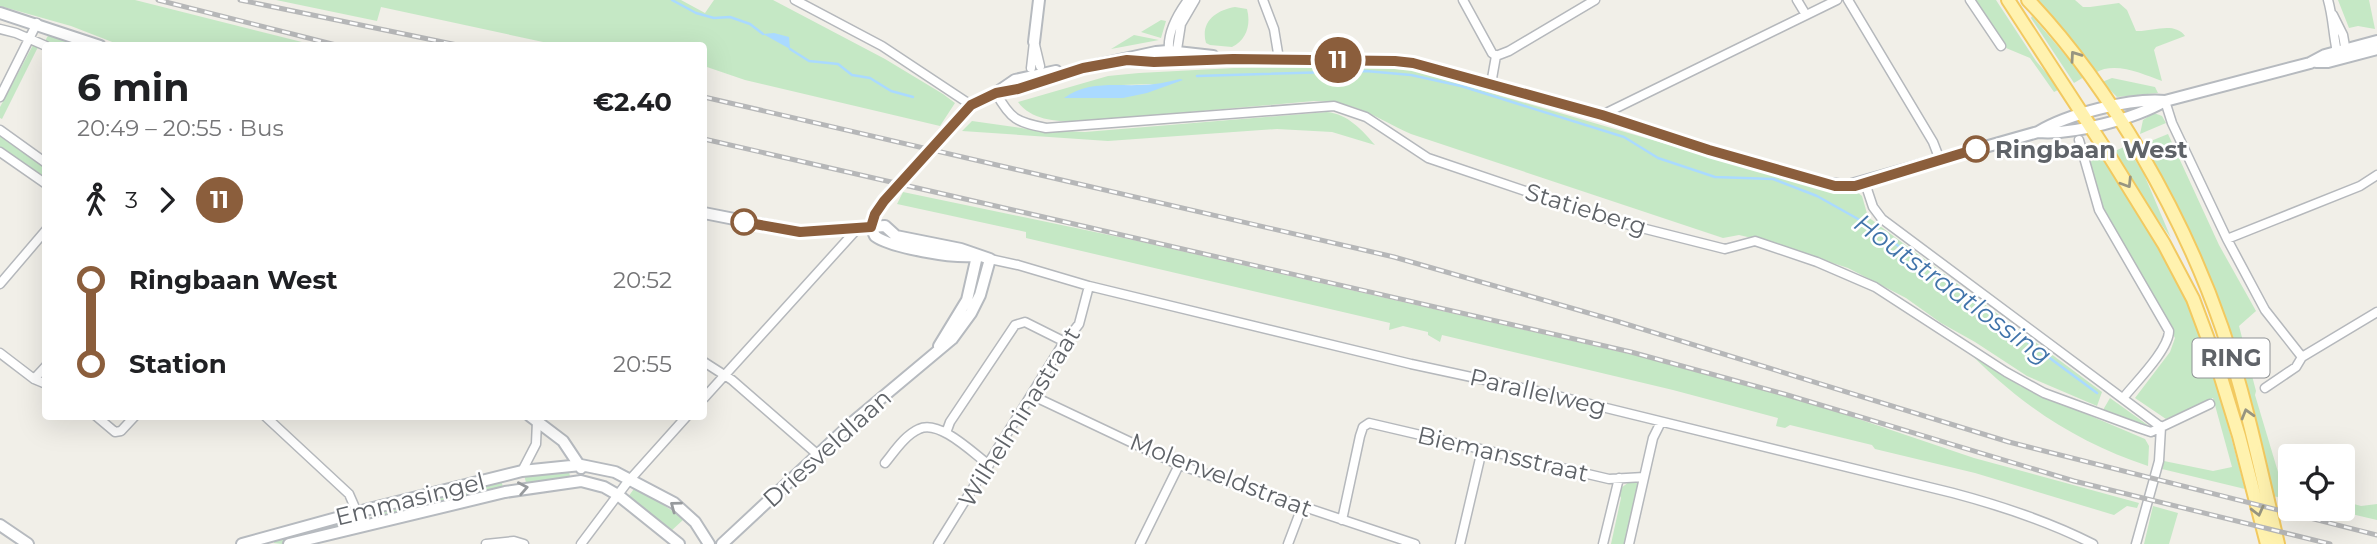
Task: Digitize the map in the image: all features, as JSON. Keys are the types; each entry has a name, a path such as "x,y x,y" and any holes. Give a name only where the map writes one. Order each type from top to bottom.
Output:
{"main road":[{"name":"RING","path":"2008,0 2164,244 2193,299 2231,410 2267,544"},
{"name":"RING","path":"2028,0 2067,45 2112,107 2187,240 2222,329 2249,421 2278,544"}],"street":[{"path":"795,0 881,46 971,105"},
{"path":"1037,73 1034,43 1039,0"},
{"path":"1173,55 1175,21 1188,0"},
{"path":"1173,55 1181,24 1195,0"},
{"path":"1263,0 1274,29 1279,60"},
{"path":"1463,0 1492,53 1496,55"},
{"path":"1573,0 1578,10"},
{"path":"1496,55 1510,51 1595,0"},
{"path":"1797,0 1806,15"},
{"path":"1602,115 1837,0"},
{"path":"1848,0 1933,142 1940,160"},
{"path":"1969,0 2001,46"},
{"path":"2328,0 2340,28 2343,53"},
{"path":"0,13 89,42"},
{"path":"0,97 37,23"},
{"path":"0,29 42,44"},
{"path":"952,127 971,105 1037,73 1173,55 1233,59 1395,61 1431,67 1602,115 1822,183 1847,186 2038,132 2051,124 2119,118 2147,111 2165,101 2310,63 2328,62 2343,53 2377,41"},
{"path":"2343,53 2377,49"},
{"path":"1491,84 1496,55"},
{"name":"Statieberg","path":"996,93 1012,117 1022,123 1046,128 1334,106 1366,117 1428,158 1614,221 1725,248 1755,242 1817,262 1875,287 2006,372 2044,393 2151,432 2161,427"},
{"path":"2086,121 2112,107 2146,100 2165,101"},
{"path":"2165,101 2172,123 2227,239 2265,310 2302,358"},
{"path":"0,130 42,160"},
{"path":"2079,140 2099,210 2169,331 2164,348 2124,397"},
{"path":"0,152 42,181"},
{"path":"2227,239 2360,186 2377,175"},
{"path":"1864,183 1872,207 1882,219 2161,427"},
{"path":"707,214 800,232 871,227 875,214 893,190"},
{"path":"884,201 885,226"},
{"name":"Parallelweg","path":"977,256 954,257 888,242 875,236 871,227 885,226 896,236 961,249 977,256 1089,286 1411,363 1541,391 2006,507 2055,525 2094,544"},
{"path":"707,394 858,228"},
{"path":"0,284 42,235"},
{"name":"Driesveldlaan","path":"933,354 967,300 977,256"},
{"name":"Driesveldlaan","path":"722,544 817,454 953,339 980,295 990,259"},
{"name":"Wilhelminastraat","path":"942,543 1031,395 1079,324 1089,286"},
{"path":"2265,388 2296,368 2302,358 2377,312"},
{"path":"946,433 950,422 1015,326 1025,322 1065,342"},
{"path":"0,353 42,382"},
{"path":"707,364 732,380 817,454"},
{"path":"34,379 42,370"},
{"name":"Molenveldstraat","path":"1031,395 1179,465 1415,544"},
{"path":"2161,427 2210,404"},
{"path":"101,420 116,432 121,431 131,420"},
{"path":"269,420 349,494 363,526"},
{"path":"522,471 536,444 533,420"},
{"path":"534,420 564,441 581,465 581,481 604,486 679,544"},
{"path":"581,544 631,479 683,420"},
{"path":"1629,544 1653,438 1661,422"},
{"name":"Biemansstraat","path":"1342,520 1363,427 1369,423 1609,479 1644,477"},
{"path":"885,463 918,429 927,426 936,427 946,433 989,465"},
{"path":"2136,544 2159,461 2161,427"},
{"path":"1460,544 1482,450"},
{"name":"Emmasingel","path":"242,544 267,540 359,512 522,471 581,465 631,479 674,503 695,522 709,544"},
{"path":"1140,544 1179,465"},
{"path":"1603,544 1619,478"},
{"name":"Emmasingel","path":"289,544 325,540 363,526 515,490 581,481"},
{"path":"1288,544 1302,507"},
{"path":"0,525 29,544"},
{"path":"486,544 514,541 524,544"}],"green space":[{"path":"0,0 135,0 302,42 112,42 71,26 0,6"},
{"path":"276,0 681,0 705,13 714,0 773,0 885,59 955,103 940,126 745,80 707,67 707,42 543,42 381,7 377,21"},
{"path":"1974,0 1996,0 2036,61 2060,89 2054,92 2030,58 2006,48"},
{"path":"2034,0 2075,0 2083,7 2119,3 2127,10 2136,31 2169,28 2185,36 2154,50 2162,81 2120,68 2095,73"},
{"path":"2338,0 2369,0 2375,29 2358,26 2349,28"},
{"path":"1235,7 1247,9 1248,26 1241,40 1232,47 1206,43 1205,29 1211,18"},
{"path":"2032,16 2084,77 2074,83"},
{"path":"1161,20 1166,21 1161,38 1141,32"},
{"path":"49,34 72,42 47,42 45,41"},
{"path":"1134,35 1159,40 1111,49"},
{"path":"33,45 38,47 2,119 0,107"},
{"path":"1367,67 1412,70 1831,192 1856,191 1862,196 1868,217 2102,392 2097,406 2027,376 1906,298 1848,268 1765,241 1739,235 1723,238 1411,134 1354,107 1314,101 1076,122 1037,116 1018,102 1108,76 1234,68","holes":["1155,84 1066,98 1121,85"]},
{"path":"2112,78 2155,87 2158,93 2117,97 2102,82"},
{"path":"1327,112 1348,119 1375,145 1332,132 1277,129 1108,141 962,131 972,121 1028,129 1085,132"},
{"path":"2154,113 2162,116 2166,123 2140,134 2143,120"},
{"path":"2168,134 2219,245 2256,311 2239,326 2255,395 2278,472 2278,497 2273,496 2228,325 2193,238 2141,145"},
{"path":"0,136 42,166 42,178 0,148"},
{"path":"2126,146 2143,172 2171,238 2132,183 2115,151"},
{"path":"2104,154 2160,245 2191,305 2220,396 2245,489 2162,469 2164,461 2213,471 2232,467 2213,398 2166,419 2135,398 2170,352 2175,338 2102,207 2090,162"},
{"path":"903,192 1133,240 1643,357 1814,404 1974,458 2139,503 2137,508 2127,506 2114,515 1975,473 1875,449 1872,445 1790,425 1785,428 1776,426 1778,418 1673,390 1442,335 1440,342 1428,335 1428,332 1403,326 1389,330 1390,323 1026,238 1026,232 897,204"},
{"path":"1961,344 2020,386 2145,439 2149,446 2148,466 2095,445 2047,417 2003,384"},
{"path":"2110,398 2149,426 2143,427 2103,410"},
{"path":"568,468 570,476 526,483 524,474"},
{"path":"501,480 503,487 440,503 438,495"},
{"path":"1629,482 1638,483 1624,544 1611,544 1621,498 1619,494 1621,488"},
{"path":"636,486 684,519 670,532 628,497"},
{"path":"435,496 437,504 379,519 376,511"},
{"path":"2355,504 2377,504 2377,520 2355,515"},
{"path":"2153,506 2178,513 2169,544 2144,544"},
{"path":"341,520 343,528 282,544 274,543 274,539"}],"water":[{"path":"774,33 789,37 790,49 763,34"},
{"path":"1183,80 1147,93 1123,98 1064,98 1092,87 1151,84"}],"waterway":[{"name":"Houtstraatlossing","path":"672,0 696,13 714,18 730,17 750,24 763,34"},
{"name":"Houtstraatlossing","path":"790,49 809,61 838,64 852,75 870,78 891,91 913,97"},
{"name":"Houtstraatlossing","path":"1197,76 1366,71 1411,75 1461,86 1624,137 1658,158 1715,177 1773,179 1817,196 1874,228 2097,393"}],"tunnel":[{"path":"893,190 952,127"}],"railway":[{"path":"158,0 324,42"},
{"path":"240,0 443,42"},
{"path":"707,98 1394,257 1613,320 2009,442 2377,535"},
{"path":"707,140 1631,352 1784,394 2074,481 2330,544"}],"bus line":[{"name":"11","path":"744,222 800,232 871,227 875,214 884,201 971,105 996,93 1018,89 1083,68 1127,60 1204,62 1233,59 1413,63 1602,115 1709,150 1835,186 1855,186 1976,149"}],"place":[{"name":"Ringbaan West","path":"1976,149"}]}
